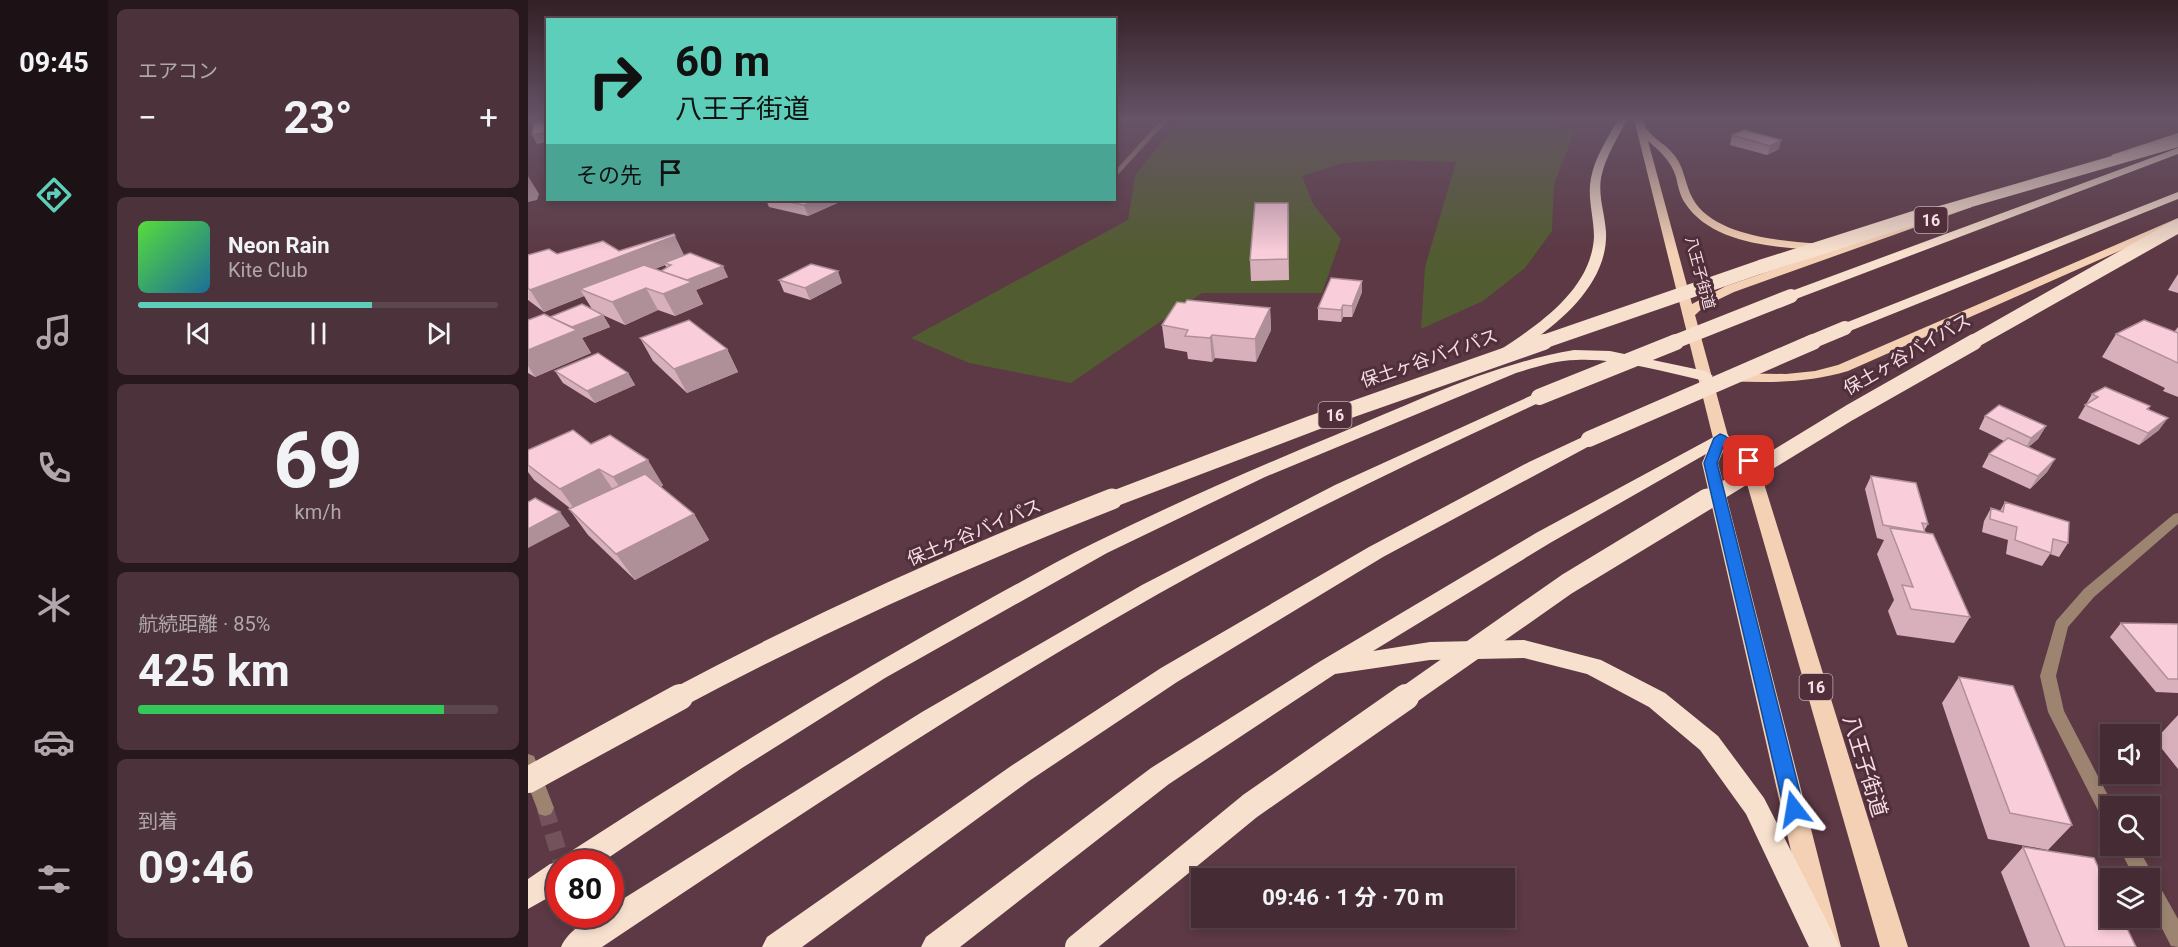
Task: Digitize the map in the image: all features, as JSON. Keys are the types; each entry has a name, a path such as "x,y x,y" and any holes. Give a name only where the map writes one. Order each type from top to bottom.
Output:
{"highway":[{"name":"16","path":"1391,418 1481,369 1529,337 1568,304 1593,267 1599,245 1595,186 1601,163"},
{"name":"八王子街道","path":"1649,163 1720,438 1749,461 1894,947"},
{"name":"16","path":"1676,163 1689,203 1701,215 1714,223 1758,240 1794,246 1827,247 1859,244"},
{"name":"16","path":"1689,314 1701,303 1730,289 2092,163"},
{"name":"保土ヶ谷バイパス","path":"528,780 689,693 824,625 962,561 1129,492 1427,382 1795,256 1941,210 2104,163"},
{"name":"16","path":"576,947 749,832 1150,590 1312,505 1435,444 1539,397 1791,296 2145,163"},
{"path":"777,947 991,794 1168,675 1364,558 1490,489 1588,439 1845,328 2178,195"},
{"name":"16","path":"596,850 733,760 877,672 1100,548 1259,473 1511,370 1544,360 1574,355 1610,356 1705,376 1766,379 1824,375 2178,220"},
{"name":"保土ヶ谷バイパス","path":"1078,947 1250,806 1567,584 1850,413 2178,226"},
{"path":"936,947 1160,776 1327,668 1543,538 1720,438"},
{"path":"1720,438 1710,463 1826,947"},
{"path":"1327,668 1430,651 1524,649 1593,666 1657,700 1709,743 1755,806 1826,947"},
{"path":"528,895 546,883"}],"street":[{"path":"1116,175 1126,163"},
{"path":"2100,797 2056,712 2048,676 2061,625 2089,593 2178,517"},
{"path":"528,761 545,808"},
{"path":"2160,906 2178,939"}],"green space":[{"path":"1144,163 1342,163 1302,176 1313,204 1341,239 1322,293 1202,293 1071,383 969,363 911,338 1128,220 1135,175"},
{"path":"1456,163 1562,163 1554,184 1552,231 1525,268 1483,301 1421,329 1425,267"}],"building":[{"path":"783,201 815,201 804,205"},
{"path":"1255,203 1288,203 1288,259 1250,260"},
{"path":"674,234 675,236 530,290 528,288 528,255 549,249 557,254 603,241 619,251"},
{"path":"690,253 723,266 687,280 661,271 671,265 664,263"},
{"path":"811,264 838,271 805,288 779,280"},
{"path":"644,265 692,282 663,294 646,288 612,302 580,289"},
{"path":"1331,278 1362,281 1352,306 1343,305 1341,310 1318,308"},
{"path":"1187,300 1270,308 1255,339 1212,335 1210,338 1185,336 1188,330 1162,325 1177,302 1185,303"},
{"path":"582,304 603,315 572,327 550,317"},
{"path":"544,314 577,330 528,350 528,320"},
{"path":"689,320 727,349 674,369 640,338"},
{"path":"2144,320 2178,333 2178,363 2116,334"},
{"path":"598,353 628,373 587,391 555,371"},
{"path":"2105,387 2150,406 2147,409 2168,418 2148,433 2085,405 2098,397 2092,394"},
{"path":"1999,405 2046,426 2031,438 1985,416"},
{"path":"573,430 591,444 610,435 648,460 613,477 599,469 560,489 528,465 528,450"},
{"path":"2008,438 2055,459 2038,476 1989,454"},
{"path":"645,474 694,514 616,554 569,509"},
{"path":"1871,476 1916,483 1928,524 1922,523 1925,532 1883,525"},
{"path":"535,498 560,512 528,529 528,502"},
{"path":"2005,502 2069,522 2068,543 2053,539 2051,553 2015,540 2017,527 1990,519 1991,508 2003,512"},
{"path":"1890,528 1933,534 1970,617 1911,609 1902,585 1913,587"},
{"path":"2121,623 2178,624 2178,679 2168,679"},
{"path":"1959,677 2013,686 2072,825 2010,813"},
{"path":"2023,847 2094,858 2100,871 2100,928 2127,928 2136,947 2065,947"}],"tunnel":[{"path":"545,808 558,850"},
{"path":"582,928 588,947"}],"route":[{"path":"1749,461 1720,438 1710,463 1794,809"}]}
